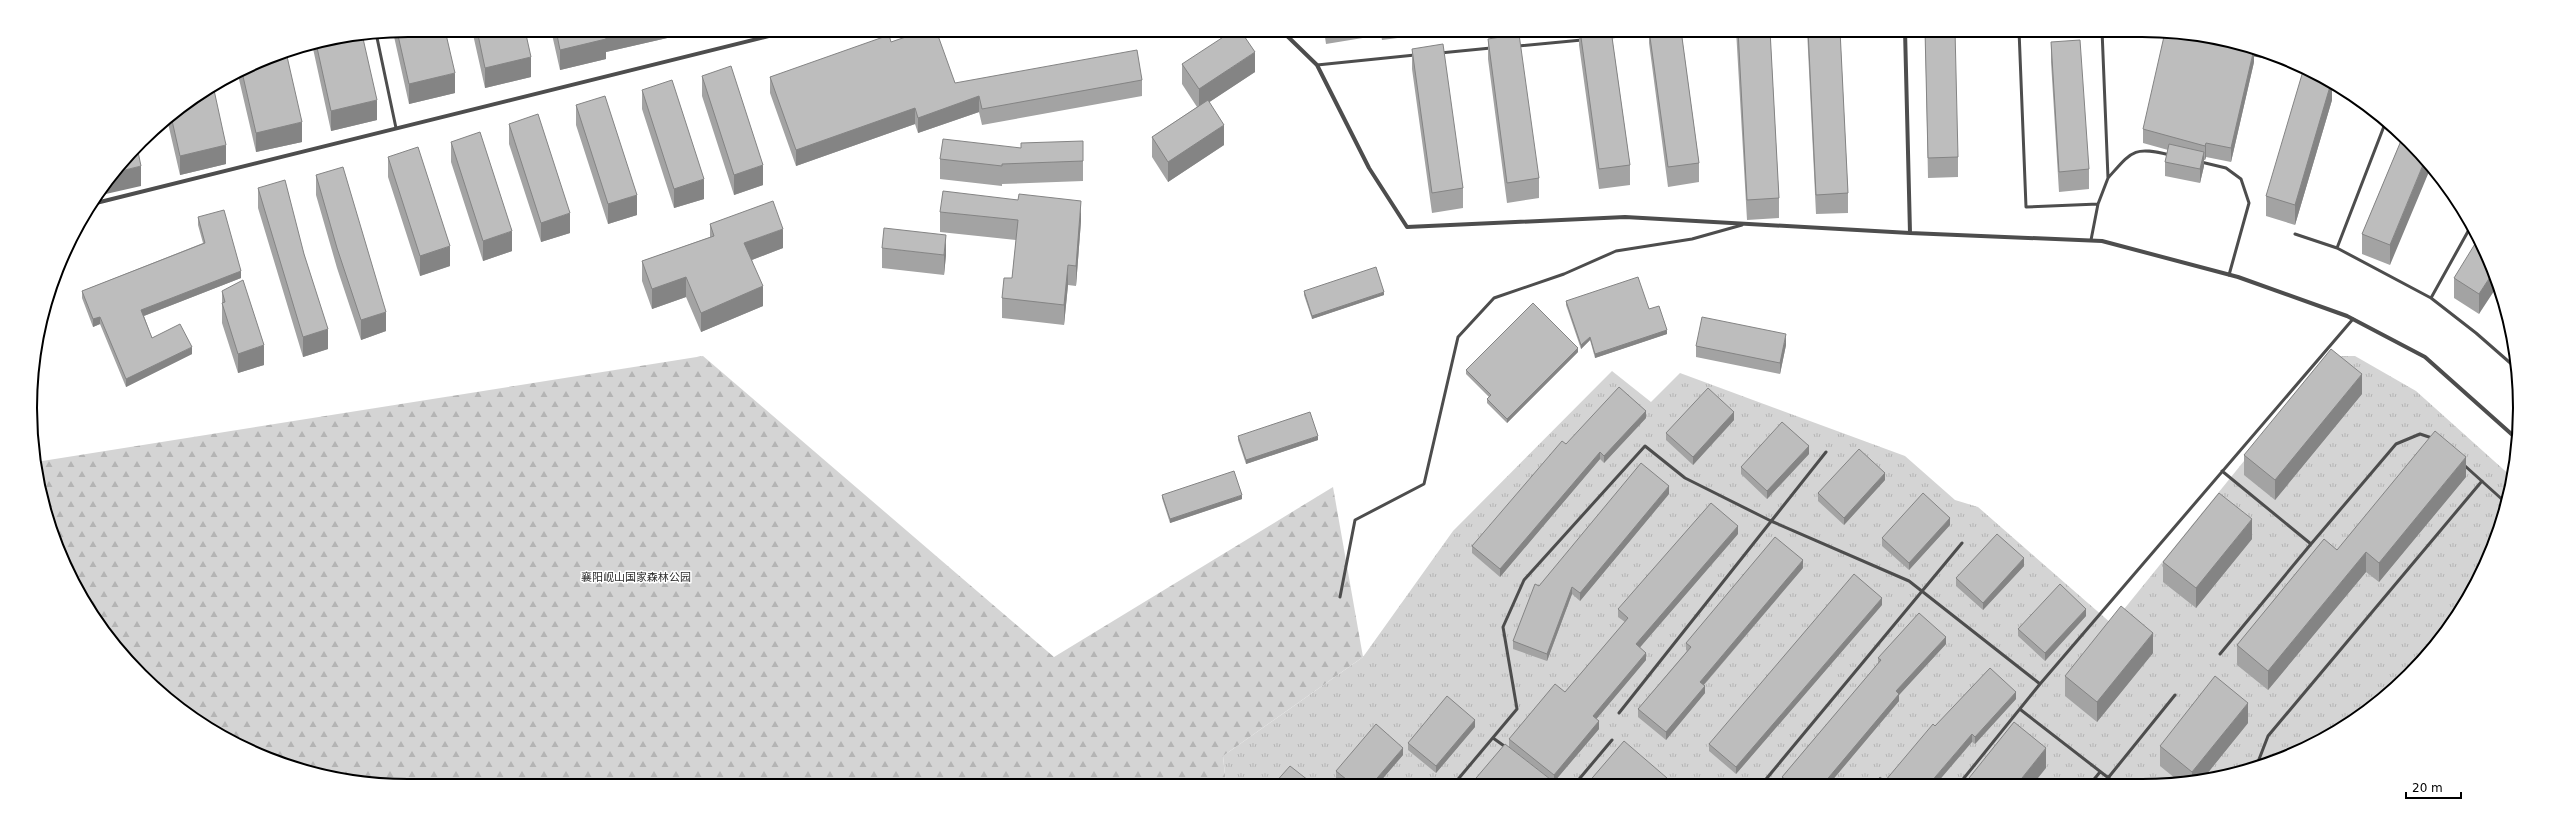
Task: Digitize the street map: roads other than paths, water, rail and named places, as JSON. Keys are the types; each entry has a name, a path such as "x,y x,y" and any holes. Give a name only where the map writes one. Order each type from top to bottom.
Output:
{"street":[{"path":"100,202 765,37"},
{"path":"1289,37 1317,65 1369,168 1406,227 1625,217 1910,233 2102,241 2229,275 2353,319 2425,357 2512,434"},
{"path":"1905,37 1910,233"}],"lane":[{"path":"1603,38 1612,37"},
{"path":"2019,37 2026,206 2098,204"},
{"path":"2102,37 2108,178"},
{"path":"377,39 396,128"},
{"path":"1516,46 1588,39"},
{"path":"1436,53 1500,47"},
{"path":"1317,65 1421,55"},
{"path":"2337,248 2384,127"},
{"path":"2092,240 2098,204 2108,178 2129,154 2149,150 2172,155"},
{"path":"2195,161 2226,168 2241,179 2249,203 2229,275"},
{"path":"1340,596 1356,520 1424,484 1458,337 1494,298 1564,274 1616,251 1692,239 1746,224"},
{"path":"2431,298 2468,232"},
{"path":"2295,234 2337,248 2431,298 2476,333 2510,363"},
{"path":"1963,779 2021,710 2040,684 2353,319"},
{"path":"2220,654 2396,444 2420,434 2429,436 2435,440"},
{"path":"1458,779 1517,709 1503,627 1524,580 1645,446 1685,478 1771,521 1909,581 2040,684"},
{"path":"1619,714 1826,452"},
{"path":"2458,461 2501,499"},
{"path":"2222,471 2311,544"},
{"path":"2259,760 2268,736 2482,481"},
{"path":"1766,779 1962,543"},
{"path":"2021,710 2108,778 2175,696"},
{"path":"1493,738 1511,752"},
{"path":"1579,779 1612,740"},
{"path":"2094,779 2100,772"}],"park label":[{"name":"襄阳岘山国家森林公园","path":"636,577"}]}
